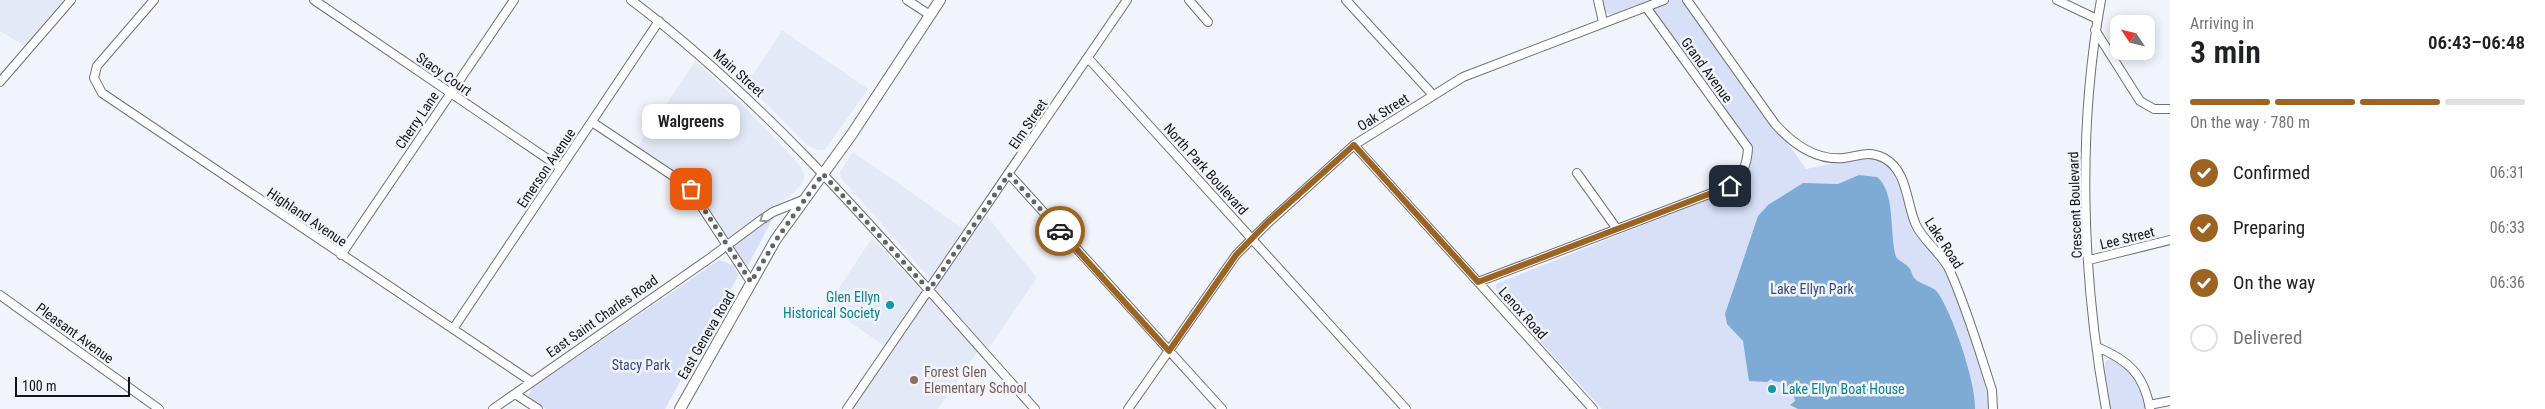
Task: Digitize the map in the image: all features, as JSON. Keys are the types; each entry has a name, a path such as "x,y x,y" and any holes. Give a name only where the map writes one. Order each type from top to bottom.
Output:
{"main road":[{"path":"823,174 940,0"},
{"name":"East Geneva Road","path":"680,409 776,240 823,174"}],"street":[{"path":"0,82 71,0"},
{"name":"Highland Avenue","path":"154,0 102,58 94,78 102,93 532,382"},
{"name":"Stacy Court","path":"314,0 560,168"},
{"name":"Cherry Lane","path":"341,255 514,0"},
{"name":"Main Street","path":"631,0 659,21 744,93 823,174 1035,409"},
{"path":"908,0 930,16"},
{"name":"Elm Street","path":"847,409 1127,0"},
{"path":"1189,0 1208,22"},
{"path":"1346,0 1433,95"},
{"path":"1598,0 1603,22"},
{"name":"Oak Street","path":"1128,409 1236,255 1252,238 1354,145 1463,77 1664,0"},
{"name":"Lake Road","path":"1687,0 1775,124 1791,141 1808,151 1824,156 1843,158 1863,152 1875,154 1886,159 1896,168 1909,196 1918,229 1950,270 1992,390 1993,409"},
{"path":"2057,0 2097,18"},
{"name":"Crescent Boulevard","path":"2101,0 2095,30 2086,146 2089,260 2097,347 2106,409"},
{"name":"Grand Avenue","path":"1617,229 1730,186 1742,174 1748,164 1748,148 1646,7"},
{"name":"Emerson Avenue","path":"453,329 659,21"},
{"path":"2095,30 2140,101 2154,109 2170,109"},
{"name":"North Park Boulevard","path":"1088,58 1406,409"},
{"path":"592,122 688,186 751,282"},
{"name":"Lenox Road","path":"1354,145 1593,409"},
{"path":"1478,282 1617,229 1577,173"},
{"path":"1009,174 1222,409"},
{"name":"East Saint Charles Road","path":"493,409 773,212 804,200"},
{"name":"Lee Street","path":"2089,260 2170,240"},
{"name":"Pleasant Avenue","path":"0,295 159,409"},
{"path":"2097,347 2113,354 2135,371 2144,383 2149,407 2170,401"},
{"path":"515,394 538,409"}],"shaded area":[{"path":"0,0 67,0 26,47 0,31"},
{"path":"782,30 868,89 825,150 816,150 807,145 747,84"},
{"path":"695,61 743,105 801,167 804,174 803,182 794,193 726,242 690,187 636,149"},
{"path":"853,152 968,232 983,211 1037,278 986,352 937,291 927,275 842,179 840,172"},
{"path":"872,238 924,294 887,348 827,306"},
{"name":"Forest Glen Elementary School","path":"928,297 978,351 938,409 851,409"}],"green space":[{"name":"Lake Ellyn Park","path":"1602,0 1688,0 1806,169 1862,157 1872,157 1890,167 1898,181 1915,226 1950,280 1980,363 1988,391 1989,409 1602,409 1497,294 1496,284 1738,187 1744,165 1744,148 1639,4 1614,14 1608,14"},
{"path":"773,218 746,269 732,245"},
{"name":"Stacy Park","path":"719,260 734,265 738,276 665,409 546,409 528,396 532,388"},
{"path":"2111,358 2119,362 2131,373 2141,393 2146,409 2111,409 2104,367 2106,361"}],"water":[{"path":"1859,175 1877,177 1883,184 1890,203 1896,257 1911,270 1915,279 1936,290 1944,303 1957,333 1968,367 1975,409 1798,409 1790,405 1795,401 1794,396 1780,382 1771,379 1767,382 1749,381 1743,341 1727,324 1725,314 1758,216 1768,205 1803,183 1838,184"}],"way so far":[{"path":"691,189 751,282 766,255 823,174 929,290 1009,174 1060,231"}],"place":[{"name":"Walgreens","path":"691,189"},
{"name":"Glen Ellyn Historical Society","path":"890,305"},
{"name":"Forest Glen Elementary School","path":"914,380"},
{"name":"Lake Ellyn Boat House","path":"1772,389"}],"route":[{"path":"1060,231 1156,339 1169,351 1236,255 1268,222 1354,145 1478,282 1730,186"}]}
